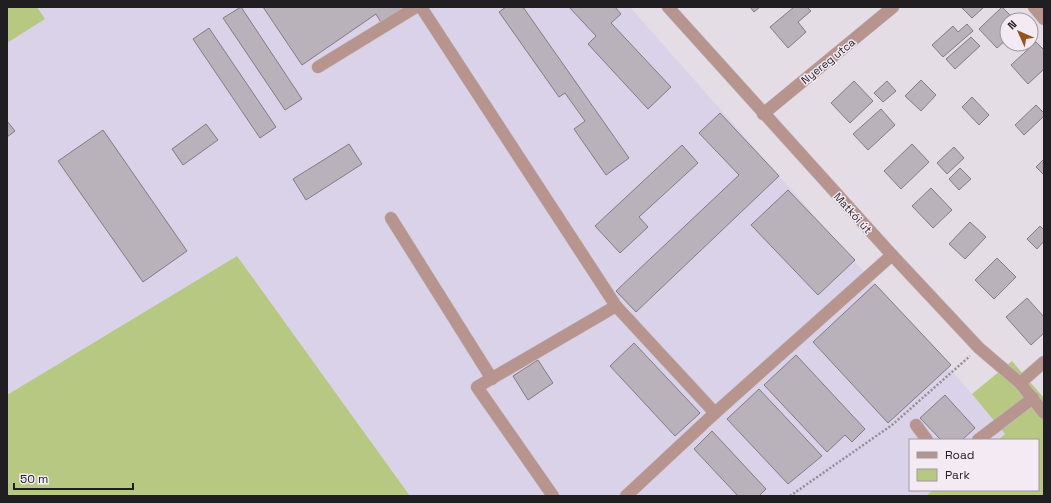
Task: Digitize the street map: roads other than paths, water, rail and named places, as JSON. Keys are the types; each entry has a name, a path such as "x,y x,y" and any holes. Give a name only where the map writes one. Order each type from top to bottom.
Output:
{"street":[{"path":"318,68 416,7"},
{"path":"421,7 616,306 715,413"},
{"name":"Matkói út","path":"668,7 763,114 892,255 979,348 1020,383 1044,412"},
{"name":"Nyereg utca","path":"763,114 893,7"},
{"path":"1034,7 1044,19"},
{"path":"391,218 492,379"},
{"path":"626,496 715,413 892,255"},
{"path":"553,496 477,387 616,306"},
{"path":"1020,383 1044,362"},
{"path":"979,439 1033,398"},
{"path":"916,425 926,439"}]}
